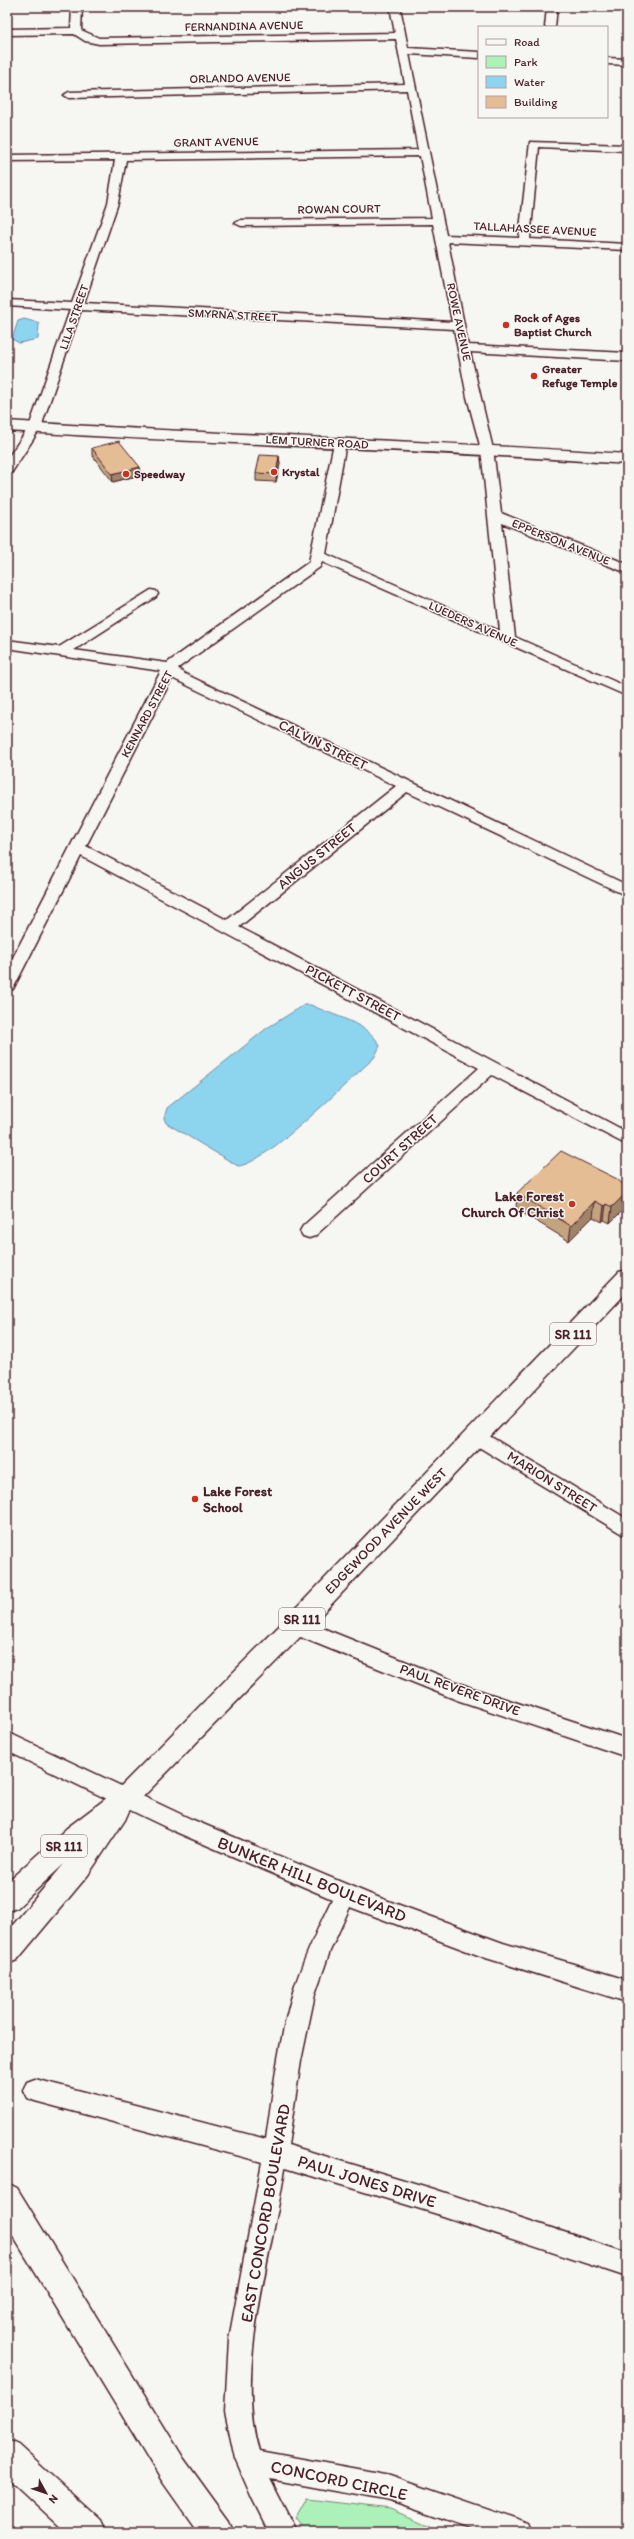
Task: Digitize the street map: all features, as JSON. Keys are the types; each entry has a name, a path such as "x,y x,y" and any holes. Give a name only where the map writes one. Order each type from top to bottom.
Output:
{"main road":[{"name":"LEM TURNER ROAD","path":"7,426 141,435 486,449 627,459"},
{"name":"EDGEWOOD AVENUE WEST","path":"7,1899 76,1836 125,1799 295,1626 627,1278"},
{"name":"EDGEWOOD AVENUE WEST","path":"7,1951 60,1890 92,1850 125,1799"},
{"path":"7,2198 173,2470 218,2532"},
{"path":"7,2456 90,2532"}],"street":[{"path":"7,32 76,31 77,7"},
{"name":"ROWE AVENUE","path":"395,7 486,449 508,640"},
{"path":"550,26 552,7"},
{"name":"FERNANDINA AVENUE","path":"76,31 89,39 112,42 401,36"},
{"path":"404,51 478,55"},
{"path":"608,61 627,62"},
{"name":"ORLANDO AVENUE","path":"70,95 411,87"},
{"path":"524,241 534,144 627,148"},
{"name":"GRANT AVENUE","path":"7,158 425,153"},
{"name":"LILA STREET","path":"7,469 36,427 113,204 121,157"},
{"name":"ROWAN COURT","path":"241,222 438,221"},
{"name":"TALLAHASSEE AVENUE","path":"442,238 627,247"},
{"name":"SMYRNA STREET","path":"7,304 460,326"},
{"path":"465,348 627,357"},
{"name":"KENNARD STREET","path":"7,985 12,964 78,848 170,668 307,572 319,556 340,443"},
{"name":"EPPERSON AVENUE","path":"494,515 627,569"},
{"name":"LUEDERS AVENUE","path":"319,556 627,692"},
{"path":"63,651 151,594"},
{"name":"CALVIN STREET","path":"7,644 63,651 170,668 178,676 627,891"},
{"name":"ANGUS STREET","path":"229,927 406,785"},
{"name":"PICKETT STREET","path":"78,848 627,1139"},
{"name":"COURT STREET","path":"309,1231 491,1066"},
{"name":"MARION STREET","path":"476,1436 627,1528"},
{"name":"PAUL REVERE DRIVE","path":"295,1626 464,1694 627,1748"},
{"name":"BUNKER HILL BOULEVARD","path":"7,1741 125,1799 345,1895 487,1948 627,1991"},
{"name":"EAST CONCORD BOULEVARD","path":"284,2532 269,2508 250,2462 238,2414 239,2361 277,2154 290,2055 300,2008 315,1958 345,1895"},
{"name":"PAUL JONES DRIVE","path":"35,2090 277,2154 434,2201 627,2265"},
{"name":"CONCORD CIRCLE","path":"250,2462 390,2488 518,2532"}],"green space":[{"path":"307,2499 390,2509 443,2532 306,2532 296,2519"}],"water":[{"path":"24,319 39,323 38,339 19,343 12,339 18,321"},
{"path":"304,1005 311,1005 350,1021 368,1031 380,1046 374,1058 307,1120 267,1152 251,1162 238,1166 166,1123 164,1118 167,1108 267,1028"}],"building":[{"path":"119,441 140,467 112,474 92,448"},
{"path":"260,455 279,456 276,474 256,473"},
{"name":"Lake Forest Church Of Christ","path":"561,1151 617,1179 627,1188 627,1192 612,1207 606,1204 604,1206 595,1201 571,1226 517,1193"},
{"path":"627,1362 627,1368 623,1366"}],"place":[{"name":"Rock of Ages Baptist Church","path":"506,325"},
{"name":"Greater Refuge Temple","path":"534,376"},
{"name":"Krystal","path":"274,472"},
{"name":"Speedway","path":"126,474"},
{"name":"Lake Forest Church Of Christ","path":"572,1204"},
{"name":"Lake Forest School","path":"195,1499"}]}
